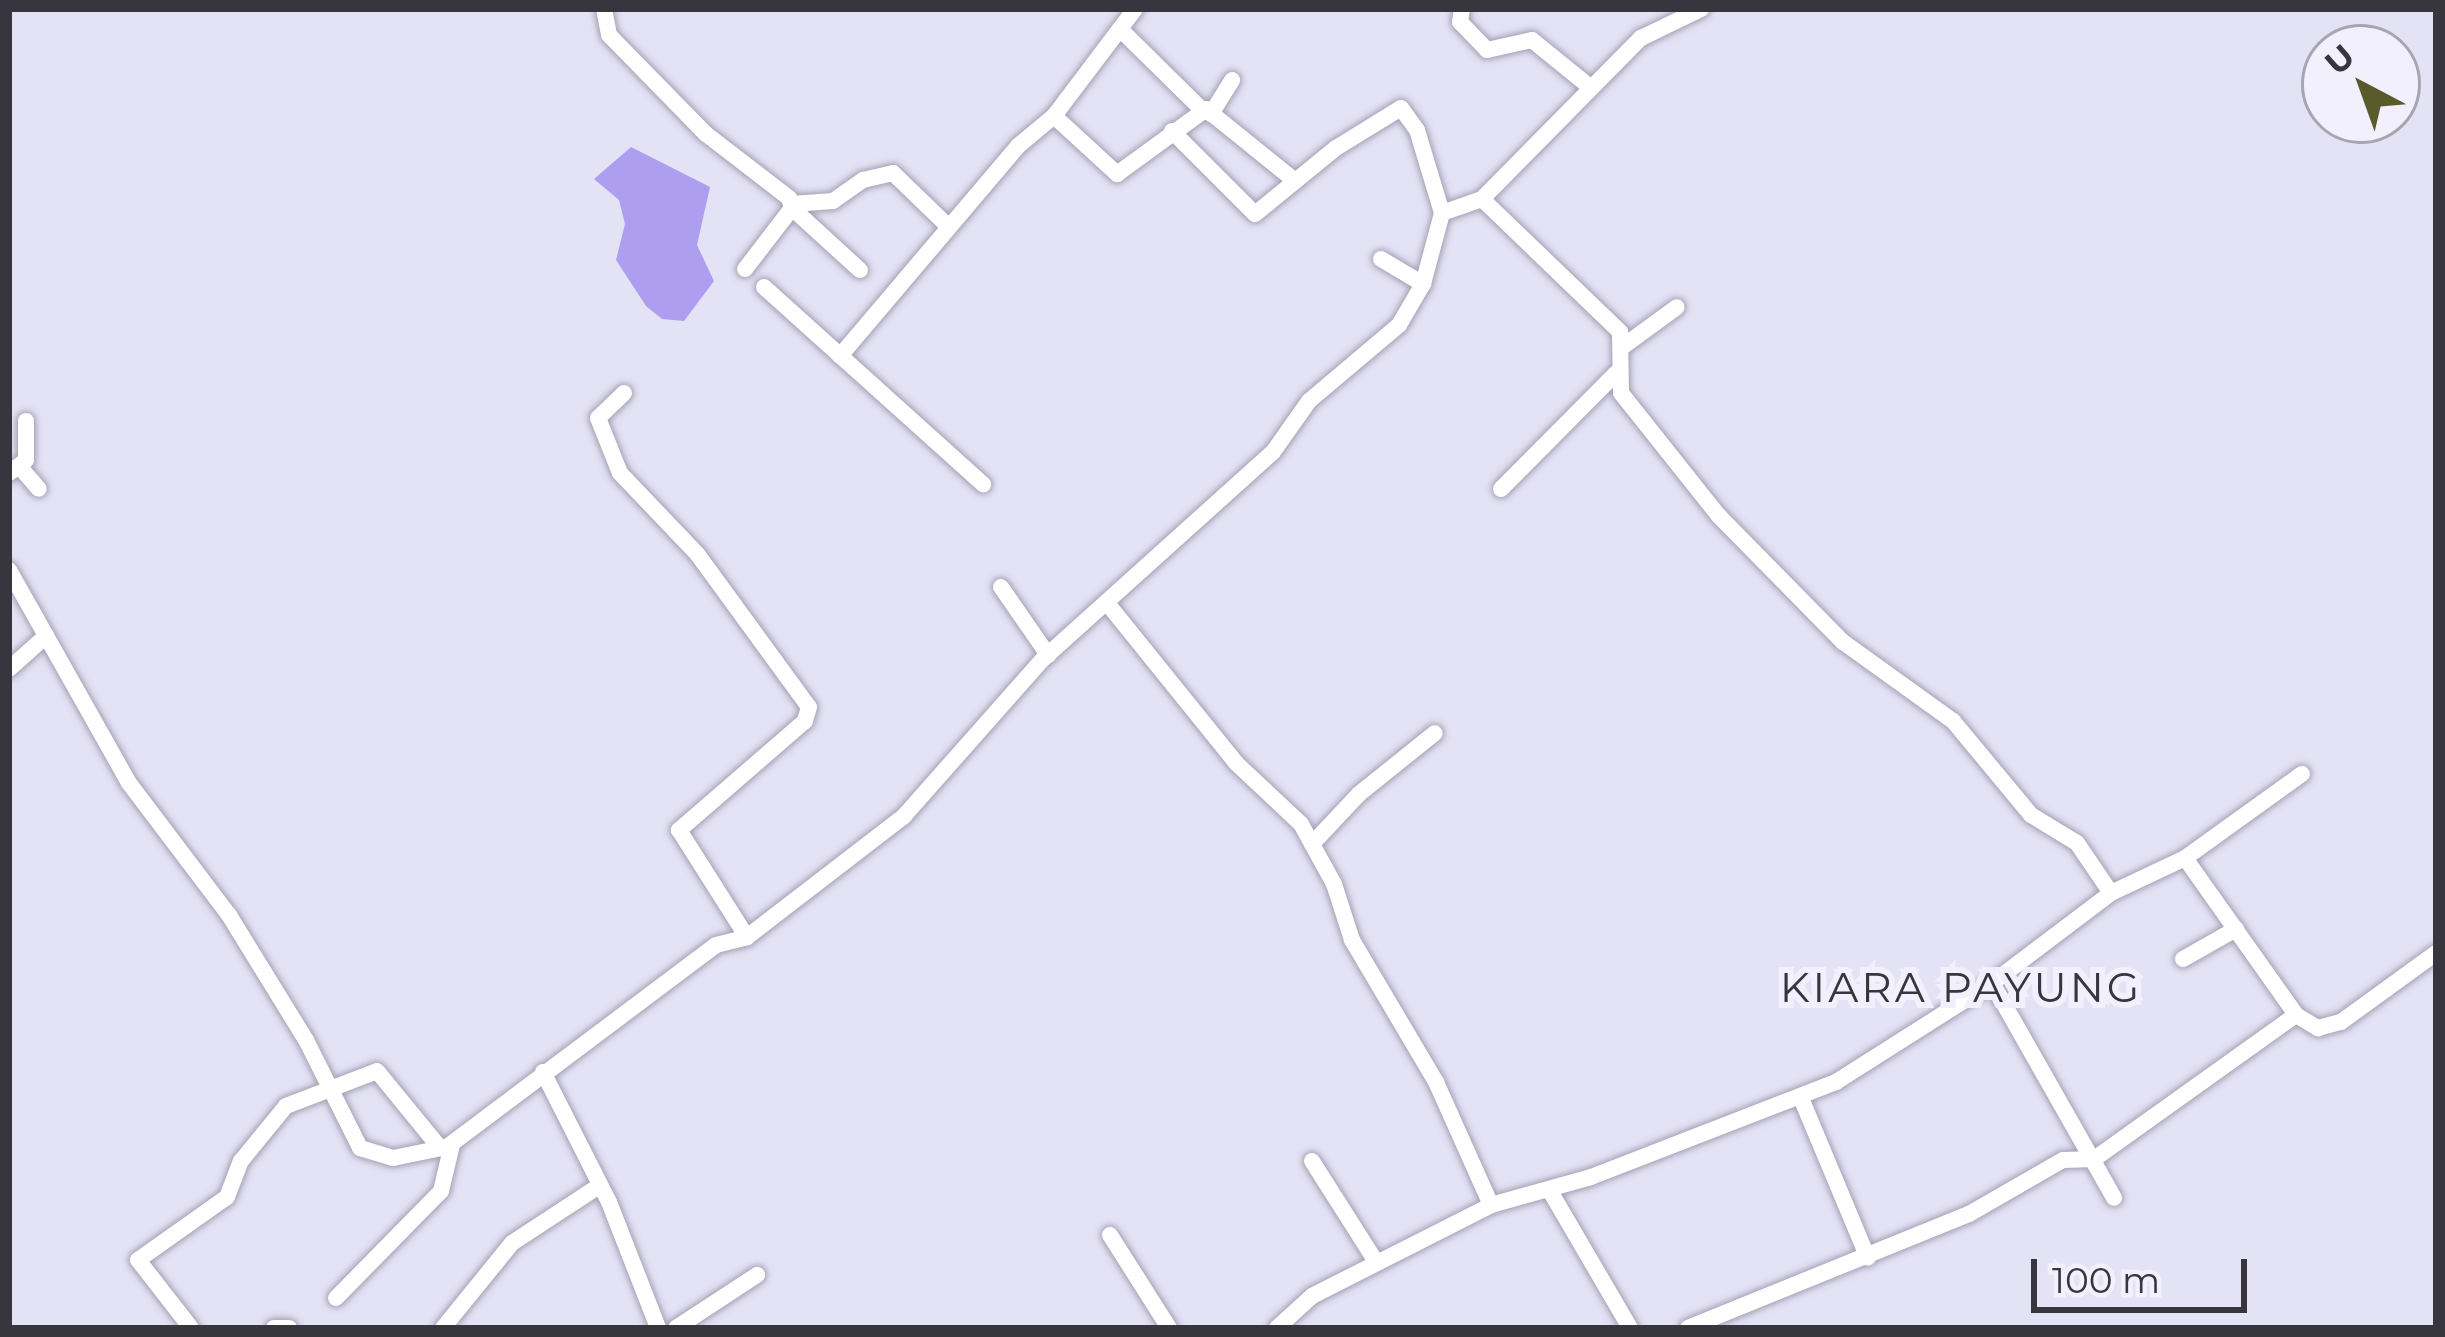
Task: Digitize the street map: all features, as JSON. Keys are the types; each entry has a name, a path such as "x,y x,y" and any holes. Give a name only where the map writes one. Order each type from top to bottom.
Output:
{"street":[{"path":"604,9 609,35 706,134 860,270"},
{"path":"839,356 1018,146 1054,116 1135,9"},
{"path":"1462,9 1460,22 1487,50 1532,40 1590,86"},
{"path":"1442,213 1482,200 1641,38 1702,9"},
{"path":"1120,29 1206,111 1294,180"},
{"path":"1054,116 1117,174 1206,111 1232,80"},
{"path":"9,570 129,783 229,915 366,1153 393,1158 446,1146 716,945 747,937 904,815 1048,655 1273,452 1309,401 1399,325 1423,284 1442,213 1417,130 1402,109 1294,180 1255,214 1172,131"},
{"path":"745,269 792,206 833,201 862,179 893,173 949,227"},
{"path":"1482,200 1625,345"},
{"path":"1381,259 1423,284"},
{"path":"764,287 982,484"},
{"path":"1501,489 1616,373 1625,345 1677,308"},
{"path":"1616,373 1622,393 1763,565 1844,642 1953,722 2031,814 2077,843 2111,893"},
{"path":"624,393 598,418 620,473 698,555 809,707 805,721 679,830 747,937"},
{"path":"26,421 28,452 14,470 38,489"},
{"path":"1001,586 1048,655"},
{"path":"1107,602 1312,844 1352,940 1436,1082 1491,1205"},
{"path":"9,669 46,636"},
{"path":"1312,844 1359,794 1435,734"},
{"path":"1277,1328 1312,1296 1491,1205 1550,1191 1802,1098 1992,983 2111,893 2185,858 2302,774"},
{"path":"2185,858 2296,1015 2329,1028 2436,953"},
{"path":"2183,959 2236,929"},
{"path":"1992,983 2114,1198"},
{"path":"1688,1328 1868,1258 2063,1160 2093,1159 2296,1015"},
{"path":"191,1328 138,1260 227,1197 241,1161 286,1106 377,1071 446,1146 441,1191 336,1298"},
{"path":"543,1072 599,1186 658,1328"},
{"path":"1802,1098 1868,1258"},
{"path":"1312,1161 1376,1262"},
{"path":"442,1328 512,1243 599,1186"},
{"path":"1550,1191 1630,1328"},
{"path":"1110,1235 1168,1328"},
{"path":"676,1328 757,1275"},
{"path":"274,1328 289,1328"}],"shaded area":[{"path":"631,147 710,187 697,245 714,281 684,321 662,319 646,306 616,260 625,224 619,200 594,179"}],"district":[{"name":"KIARA PAYUNG","path":"1961,987"}]}
